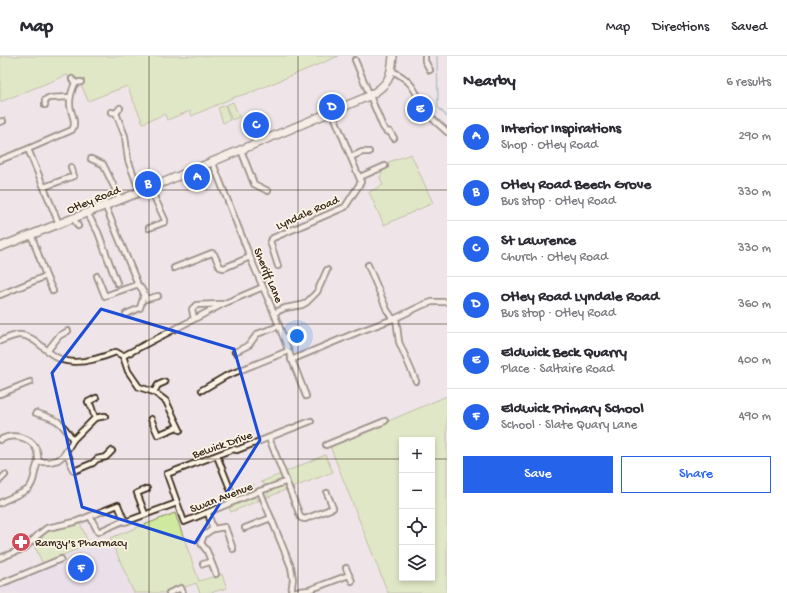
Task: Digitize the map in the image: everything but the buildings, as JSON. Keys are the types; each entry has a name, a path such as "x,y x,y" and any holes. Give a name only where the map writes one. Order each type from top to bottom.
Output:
{"street":[{"name":"Otley Road","path":"0,247 150,188 369,96 381,89 386,84 392,71 393,56"},
{"path":"425,56 425,61 430,70"},
{"path":"355,60 383,127 386,131 390,132 394,138"},
{"path":"392,71 400,74 411,83 430,116 447,132"},
{"path":"72,79 75,83"},
{"path":"75,83 81,82"},
{"path":"0,160 72,130 74,127 74,122 70,108 70,97 75,83"},
{"path":"45,105 45,100 48,98 70,97"},
{"path":"120,108 114,112 126,136 128,160 140,192"},
{"path":"332,111 360,177 385,166"},
{"path":"28,149 59,224"},
{"path":"241,150 254,184 268,191"},
{"path":"351,157 362,152 369,152"},
{"path":"91,159 103,164 120,199"},
{"name":"Sheriff Lane","path":"212,161 306,396"},
{"path":"44,187 74,176 71,167"},
{"name":"Lyndale Road","path":"278,266 270,242 272,238 345,207 361,182 360,177"},
{"path":"149,228 165,222 150,188"},
{"path":"105,205 137,284 142,288 147,299 158,296"},
{"path":"87,213 98,232 116,283"},
{"path":"74,219 78,226"},
{"path":"31,234 53,291"},
{"path":"174,268 212,253 214,254 220,267 224,268 250,257"},
{"path":"368,265 387,310 394,318 399,342 416,381"},
{"path":"274,313 285,308 302,305 308,302 317,292 327,270"},
{"path":"0,295 46,276"},
{"path":"97,276 104,296 137,284"},
{"path":"123,356 223,304 263,287"},
{"path":"126,314 140,308 144,293"},
{"path":"292,360 423,305 432,302 447,302"},
{"path":"194,319 192,309 196,305 223,304"},
{"path":"235,352 249,345 257,334 278,326"},
{"path":"48,350 59,336 68,331"},
{"path":"0,341 18,335 31,338 58,358 72,362 85,361 116,352 123,356 128,371 139,387 154,392 166,401 178,429 158,435 151,419"},
{"path":"202,390 226,376 288,351"},
{"path":"0,394 30,382"},
{"path":"154,392 158,385 165,382"},
{"path":"95,418 88,402 96,398"},
{"path":"36,413 55,419 65,427 72,440"},
{"path":"39,462 58,460 64,455 72,440 95,418 105,416"},
{"name":"Bewick Drive","path":"177,503 167,474 233,449 238,450 312,421"},
{"path":"326,445 385,421"},
{"path":"0,440 8,436 18,437 30,441 35,445 39,462 34,478 28,489 0,502"},
{"path":"269,438 285,482 301,518 305,519 333,508 327,493"},
{"path":"64,455 69,458 74,471 93,463 97,459 106,456 112,451"},
{"path":"217,456 235,501"},
{"path":"0,480 5,474"},
{"path":"260,491 285,482"},
{"path":"145,514 137,493 147,489"},
{"name":"Swan Avenue","path":"90,516 98,532 125,520 125,522 177,503 184,522 260,491 291,566 293,579 291,593"},
{"path":"0,558 25,548 47,528 76,522 118,505 125,520"},
{"path":"208,513 213,529"},
{"path":"245,528 271,518"},
{"path":"216,574 210,562 207,551 201,542 204,535 213,529 224,527 233,548"},
{"path":"0,584 61,559"},
{"path":"203,564 210,562"},
{"path":"346,568 352,581"},
{"path":"291,593 309,590 349,575"},
{"path":"169,593 181,588 183,593"}],"highlighted area":[{"path":"101,309 234,349 260,440 195,543 82,507 52,373"}],"shaded area":[{"path":"110,538 134,593 0,593 0,584"}],"green space":[{"path":"0,56 339,56 252,92 232,98 192,116 190,111 167,120 165,114 143,123 127,86 88,101 79,79 73,77 70,80 67,75 0,102"},
{"path":"233,102 239,117 232,120 226,105"},
{"path":"225,105 230,120 223,123 218,108"},
{"path":"411,154 433,203 384,225 369,192 383,185 380,178 386,163"},
{"path":"447,396 447,593 388,593 330,446"},
{"path":"325,455 333,472 292,488 285,472"},
{"path":"281,474 282,478 280,481 268,486 261,482"},
{"path":"254,484 251,492 240,496 236,495 236,492"},
{"path":"283,485 287,489 266,498 270,490"},
{"path":"253,497 260,500 231,512 229,507"},
{"path":"175,513 199,581 222,574 227,588 210,593 200,593 196,583 169,593 134,593 110,538"},
{"path":"80,523 89,544 43,564 34,545 39,539 54,530"}],"waterway":[{"path":"437,56 438,107 447,117"}],"place":[{"name":"Otley Road Lyndale Road","path":"332,107"},
{"name":"Eldwick Beck Quarry","path":"420,109"},
{"name":"St Lawrence","path":"256,125"},
{"name":"Interior Inspirations","path":"197,177"},
{"name":"Otley Road Beech Grove","path":"148,184"},
{"name":"Ramzy's Pharmacy","path":"21,542"},
{"name":"Eldwick Primary School","path":"81,568"}]}
